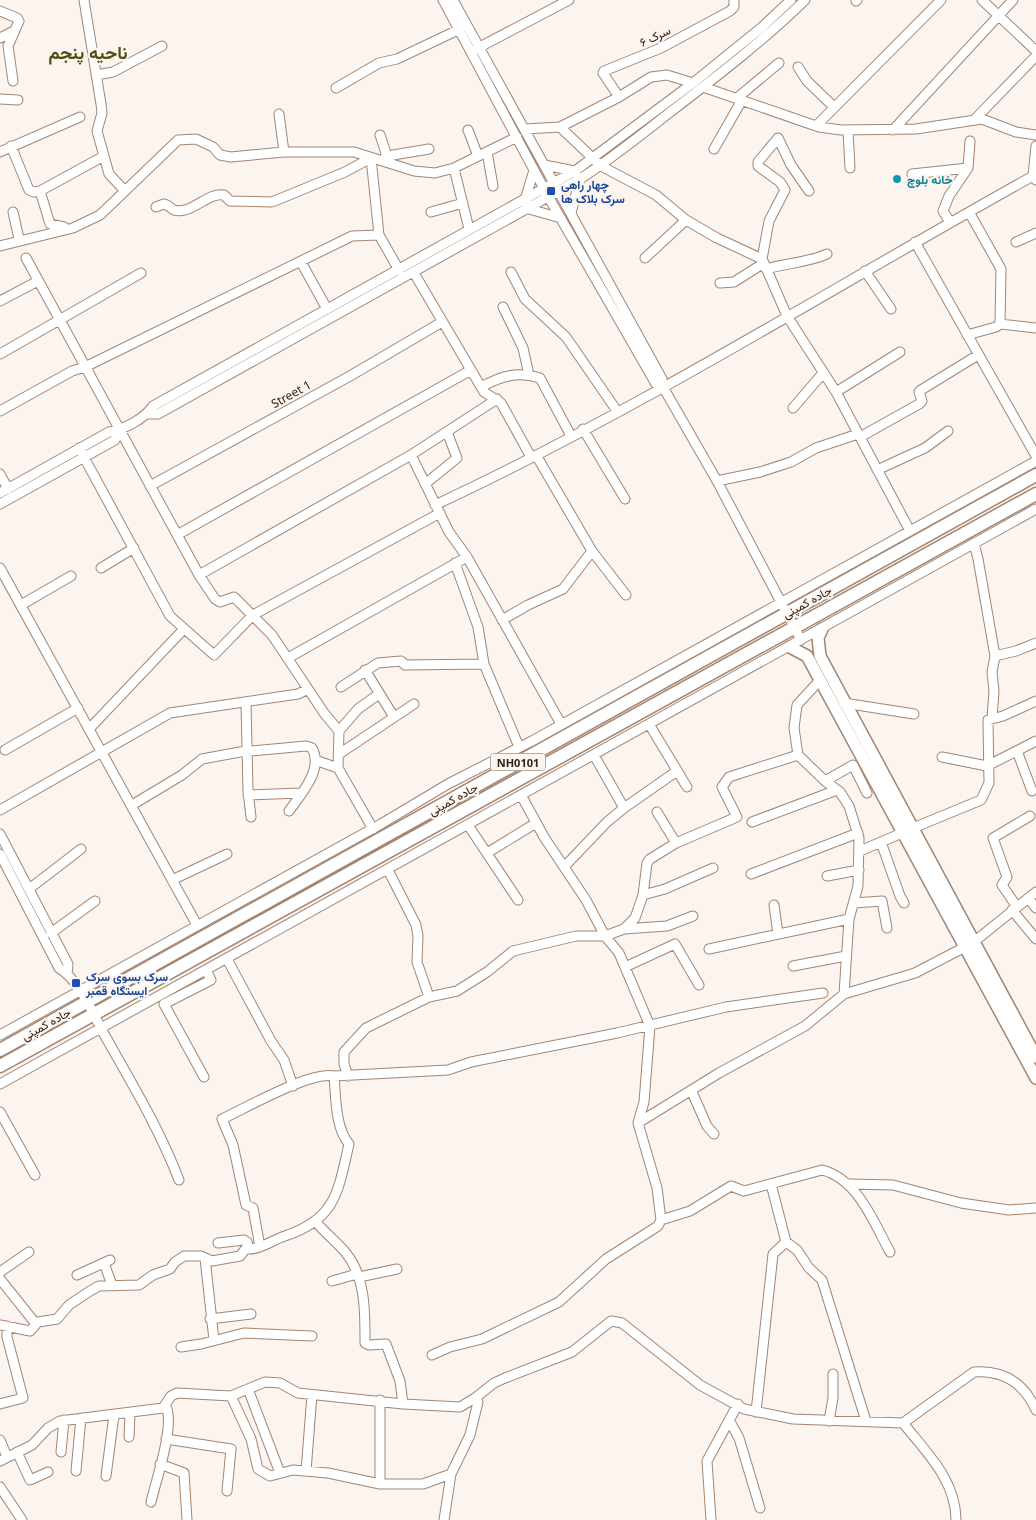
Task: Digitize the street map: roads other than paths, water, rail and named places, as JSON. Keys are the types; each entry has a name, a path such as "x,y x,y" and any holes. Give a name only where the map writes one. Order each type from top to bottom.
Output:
{"highway":[{"name":"جاده کمپنی","path":"0,1050 83,996 168,958 784,607 1036,474"},
{"name":"جاده کمپنی","path":"0,1066 168,975 794,627 933,559 1036,494"}],"main road":[{"path":"822,628 818,638 820,656 907,830"},
{"path":"790,646 807,656 907,830 986,973 1036,1056"},
{"path":"986,973 1036,1078"}],"street":[{"path":"84,0 102,113 96,128 110,174 125,191"},
{"path":"475,48 569,0"},
{"name":"سرک ۶","path":"619,97 603,73 604,71 661,48 730,11 734,7 734,0"},
{"path":"147,414 158,414 559,192 593,159 693,83 761,28 791,0"},
{"path":"0,474 4,491 109,432 119,430 147,414 153,406 544,188 601,166 766,36 805,0"},
{"path":"816,126 941,0"},
{"path":"982,0 1036,51"},
{"path":"893,130 1013,0"},
{"path":"451,1 517,138 549,198 656,384 663,387"},
{"path":"451,1 460,29 475,48 524,129 662,379 663,387 717,481 801,640"},
{"path":"0,11 17,18 20,24 14,31 8,46 12,81"},
{"path":"336,88 378,63 397,59 460,29"},
{"path":"0,38 14,31"},
{"path":"96,75 113,72 162,46"},
{"path":"976,118 1036,56"},
{"path":"714,150 739,99 779,64"},
{"path":"798,67 807,81 834,107"},
{"path":"524,129 560,127 619,97 651,77 667,75 693,83"},
{"path":"703,87 816,126 848,131 926,128 976,118 1016,132 1036,135"},
{"path":"0,99 18,100"},
{"path":"279,114 284,152"},
{"path":"0,152 80,117"},
{"path":"560,127 601,166 656,195 686,220 764,264 812,261 827,254"},
{"path":"468,130 478,156"},
{"path":"848,131 850,168"},
{"path":"380,135 385,159"},
{"path":"385,159 414,171 435,173 454,168 517,138"},
{"path":"808,191 790,165 778,138 758,162 758,166 780,182 785,190 769,221 764,264 787,316 836,392 910,531"},
{"path":"0,246 19,239 30,239 73,228 100,215 178,140 196,139 212,147 220,155 231,157 284,152 354,152 371,158 385,159 429,149"},
{"path":"950,222 943,211 945,203 968,168 970,141"},
{"path":"12,146 29,190 34,192 40,191 104,156"},
{"path":"79,448 170,616 183,630 214,655 253,615 437,509 663,387 950,222 1034,178 1036,146"},
{"path":"487,152 493,186"},
{"path":"156,207 164,204 174,210 184,210 217,194 224,195 230,201 272,202 345,172 371,158"},
{"path":"371,158 379,235 399,270"},
{"path":"544,165 577,175"},
{"path":"454,168 470,229"},
{"path":"912,174 968,168"},
{"path":"534,170 525,200 530,209 561,218"},
{"path":"570,213 577,175"},
{"path":"40,191 50,224 53,227 73,228"},
{"path":"431,212 463,203"},
{"path":"13,212 19,239"},
{"path":"968,212 1001,269 1000,324"},
{"path":"645,258 686,220"},
{"path":"1016,242 1036,232"},
{"path":"0,411 72,371 85,367 352,236 379,235"},
{"path":"915,242 1036,456"},
{"path":"26,258 199,575 215,599 220,602 234,597 272,635 339,731 338,768 373,829"},
{"path":"301,262 327,309"},
{"path":"720,283 734,282 764,264"},
{"path":"865,271 891,309"},
{"path":"510,272 525,299 566,338 617,411"},
{"path":"0,354 58,318 141,273"},
{"path":"414,273 484,392 497,399 509,414 592,551 626,595"},
{"path":"0,301 38,281"},
{"path":"503,306 523,348 530,375"},
{"name":"Street 1","path":"150,486 350,376 442,322"},
{"path":"966,335 996,327 1000,324 1036,328"},
{"path":"836,392 900,352"},
{"path":"717,481 791,462 816,448 859,435 922,402 919,392 921,390 978,355"},
{"path":"177,535 471,370"},
{"path":"481,387 501,376 515,373 530,375 543,380 571,436"},
{"path":"793,408 823,373"},
{"path":"199,575 410,455 497,399"},
{"path":"583,429 624,499"},
{"path":"0,504 115,440 119,430"},
{"path":"877,470 925,448 948,431"},
{"path":"425,484 457,458 447,432"},
{"path":"410,455 449,532 467,557 561,724"},
{"path":"0,1035 83,996 197,925 373,829 448,784 784,607 910,531 1036,462"},
{"path":"0,1084 801,640 933,559 974,544 1036,509"},
{"path":"974,544 995,656 992,672 994,691 992,718"},
{"path":"101,568 134,548"},
{"path":"502,620 562,589 592,551"},
{"path":"288,658 467,557"},
{"path":"455,563 478,627 484,664 519,748"},
{"path":"0,568 197,925"},
{"path":"20,604 71,576"},
{"path":"90,728 183,630"},
{"path":"995,656 1016,651 1036,643"},
{"path":"341,687 378,663 401,661 405,665 484,664"},
{"path":"365,670 394,717"},
{"path":"820,680 796,705 794,728 798,755 824,781 837,790 849,806 858,833 860,851 859,870 854,903 849,919 844,994"},
{"path":"0,810 170,713 298,694 308,689"},
{"path":"339,731 358,709 379,694"},
{"path":"860,851 981,800 989,783 987,766 988,720 1003,716 1036,701"},
{"path":"246,702 248,795 251,817"},
{"path":"844,703 914,714"},
{"path":"339,754 414,704"},
{"path":"6,750 78,708"},
{"path":"649,724 687,787"},
{"path":"942,757 987,766 1036,741"},
{"path":"132,805 182,775 202,759 306,746 312,748 315,760 311,779 289,811"},
{"path":"1018,751 1032,791"},
{"path":"594,755 624,808"},
{"path":"624,929 635,918 643,896 647,863 663,850 737,817 722,787 730,777 798,755"},
{"path":"315,760 338,768"},
{"path":"824,781 853,766 867,793"},
{"path":"565,866 607,822 677,771"},
{"path":"752,822 837,790"},
{"path":"248,795 301,794"},
{"path":"432,1355 450,1347 482,1339 559,1302 606,1259 658,1226 661,1220 657,1188 638,1123 644,1102 650,1026 619,953 605,936 521,795"},
{"path":"657,812 676,844"},
{"path":"1030,816 993,838 1007,878 1002,885 1036,939"},
{"path":"487,852 536,823"},
{"path":"468,825 518,900"},
{"path":"751,874 858,833"},
{"path":"0,834 68,964 68,974"},
{"path":"881,842 904,903"},
{"path":"29,889 81,850"},
{"path":"0,854 59,968 68,974 83,996 160,1134 179,1180"},
{"path":"172,880 227,854"},
{"path":"643,896 665,889 713,868"},
{"path":"388,870 416,925 418,936 417,962 429,997"},
{"path":"827,876 859,870"},
{"path":"638,1123 692,1092 719,1073 805,1026 844,994 914,973 970,944 1036,892"},
{"path":"1028,898 1036,908"},
{"path":"52,933 95,901"},
{"path":"854,903 882,901 887,928"},
{"path":"774,904 778,934"},
{"path":"348,1076 344,1064 344,1052 366,1028 429,997 462,988 513,951 576,936 605,936 624,929 667,926 693,916"},
{"path":"709,949 849,919"},
{"path":"625,967 675,944 699,985"},
{"path":"792,966 846,956"},
{"path":"227,959 271,1041 284,1060 293,1086"},
{"path":"204,1077 164,1004 211,980 206,970"},
{"path":"260,1248 253,1208 246,1205 233,1145 222,1119 293,1086 325,1074 348,1076 448,1070 471,1062 650,1026 726,1007 823,993"},
{"path":"247,1247 248,1249 260,1248 316,1222 335,1198 349,1144 343,1137 340,1128 334,1076"},
{"path":"692,1092 707,1126 714,1134"},
{"path":"0,1112 35,1175"},
{"path":"661,1220 690,1211 731,1186 744,1191 822,1170 831,1172 849,1184 867,1210 890,1252"},
{"path":"771,1184 786,1242 797,1250 809,1268 822,1280 866,1421"},
{"path":"849,1184 893,1185 961,1203 1009,1210 1036,1208"},
{"path":"316,1222 346,1254 358,1275 363,1294 365,1343 369,1345 386,1344 400,1381 403,1404"},
{"path":"218,1244 244,1240 247,1242 247,1247"},
{"path":"756,1412 774,1254 786,1242"},
{"path":"4,1325 30,1331 43,1320 56,1319 69,1306 90,1290 99,1286 139,1284 153,1275 167,1271 184,1256 195,1254 212,1261 237,1258 247,1247"},
{"path":"0,1272 29,1252"},
{"path":"204,1258 214,1340"},
{"path":"77,1275 107,1262 112,1286"},
{"path":"332,1281 397,1269"},
{"path":"0,1279 36,1324"},
{"path":"210,1319 251,1314"},
{"path":"0,1442 4,1459 36,1442 54,1423 64,1420 158,1409 166,1406 172,1396 177,1393 231,1396 259,1383 280,1382 298,1393 312,1395 380,1400 403,1404 460,1407 494,1383 572,1352 611,1321 622,1323 700,1386 756,1412 793,1419 903,1423 974,1372 987,1371 998,1374 1021,1386 1036,1410"},
{"path":"0,1404 24,1398 4,1325"},
{"path":"181,1347 244,1333 312,1336"},
{"path":"829,1421 833,1398 833,1374"},
{"path":"248,1389 280,1473"},
{"path":"306,1471 312,1395"},
{"path":"231,1396 251,1439 258,1469 270,1476 294,1470 328,1473 380,1484 423,1484 451,1474"},
{"path":"444,1520 451,1474 472,1429 478,1407 475,1398"},
{"path":"380,1400 380,1484"},
{"path":"711,1520 707,1460 738,1404"},
{"path":"150,1502 166,1439 169,1413 166,1406"},
{"path":"129,1436 130,1412"},
{"path":"106,1476 114,1414"},
{"path":"76,1471 81,1418"},
{"path":"61,1452 64,1420"},
{"path":"729,1420 739,1438 760,1508"},
{"path":"903,1423 947,1478 956,1510 956,1520"},
{"path":"166,1439 231,1449 227,1491"},
{"path":"17,1452 30,1480 48,1472"},
{"path":"160,1464 184,1473 187,1520"},
{"path":"0,1487 22,1520"}],"place":[{"name":"خانه بلوچ","path":"897,179"},
{"name":"چهار راهی سرک بلاک ها","path":"551,191"},
{"name":"سرک بسوی سرک ایستگاه قمبر","path":"76,983"}],"district":[{"name":"ناحیه پنجم","path":"88,52"}]}
